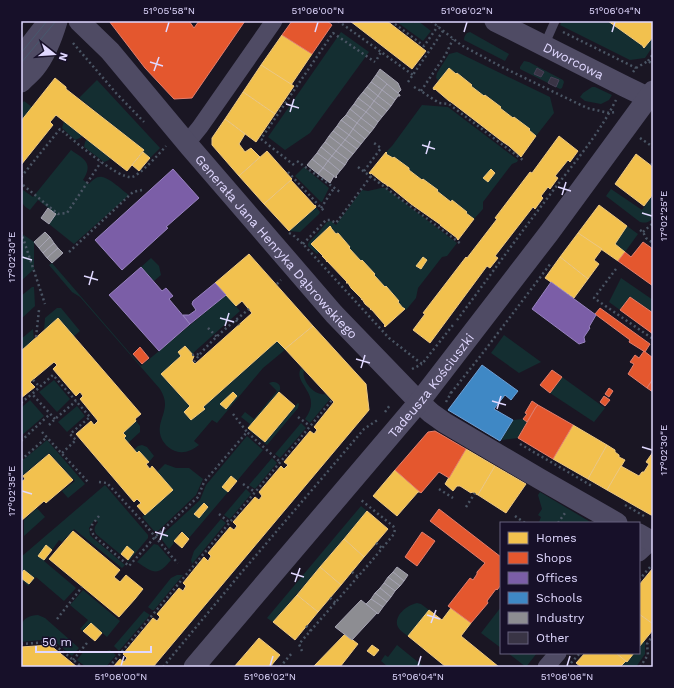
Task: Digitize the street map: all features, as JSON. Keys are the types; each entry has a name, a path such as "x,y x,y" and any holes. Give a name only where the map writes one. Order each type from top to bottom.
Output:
{"street":[{"path":"21,57 49,21"},
{"path":"21,82 34,69 42,57 57,21"},
{"name":"Generała Jana Henryka Dąbrowskiego","path":"79,21 110,51 177,144 334,314 419,402 445,423 616,522"},
{"path":"177,144 200,127 274,21"},
{"name":"Dworcowa","path":"495,21 544,46 652,96"},
{"name":"Tadeusza Kościuszki","path":"194,667 419,402 552,230 652,96"},
{"path":"546,667 557,654"}],"lane":[{"path":"544,46 554,24"}],"path":[{"path":"21,24 24,21"},
{"path":"338,21 413,75"},
{"path":"391,21 395,22 424,46 438,26"},
{"path":"431,21 460,45 586,108 609,113"},
{"path":"554,24 636,68"},
{"path":"408,82 443,31"},
{"path":"294,165 261,139 333,33 376,61 381,52"},
{"path":"422,91 446,54 453,39"},
{"path":"630,76 636,68 648,61 653,54"},
{"path":"648,61 653,64"},
{"path":"414,87 439,103 449,104 524,161"},
{"path":"408,371 422,364 455,323 546,199 591,142 617,98"},
{"path":"21,177 60,129 101,162 118,173 131,178 177,144"},
{"path":"640,138 653,147"},
{"path":"364,171 381,148 374,143"},
{"path":"297,161 340,192"},
{"path":"23,185 58,214 67,212 101,162"},
{"path":"358,167 461,244"},
{"path":"288,172 325,212"},
{"path":"303,244 326,220 336,223 371,176"},
{"path":"321,208 334,188"},
{"path":"69,252 133,192 142,190"},
{"path":"653,223 641,231 653,244"},
{"path":"21,232 45,304"},
{"path":"295,236 389,338 425,367"},
{"path":"616,269 594,298 653,339"},
{"path":"194,362 216,337 249,309"},
{"path":"36,337 39,310"},
{"path":"236,320 239,325"},
{"path":"208,328 216,337"},
{"path":"192,355 199,355"},
{"path":"21,403 53,375 90,417 70,434 76,440 62,453"},
{"path":"33,380 40,387"},
{"path":"445,403 451,393 446,388"},
{"path":"32,394 55,419"},
{"path":"109,667 332,400"},
{"path":"49,425 76,401"},
{"path":"163,667 364,429 380,419 390,405"},
{"path":"21,441 50,414"},
{"path":"233,414 248,432 280,462"},
{"path":"298,417 310,426"},
{"path":"42,432 88,482"},
{"path":"99,516 92,525 91,530 94,536 129,566 155,537 198,497 204,482 248,432"},
{"path":"21,460 47,437"},
{"path":"98,482 107,483 178,563"},
{"path":"243,484 255,492"},
{"path":"440,489 453,498"},
{"path":"466,507 475,493"},
{"path":"302,651 299,644 336,603 394,534 395,529 393,526 361,500"},
{"path":"219,514 230,522"},
{"path":"515,516 524,522"},
{"path":"376,543 382,548"},
{"path":"640,579 651,565"},
{"path":"352,572 358,577"},
{"path":"57,619 82,587"},
{"path":"330,598 336,603"},
{"path":"306,626 311,631"},
{"path":"645,667 641,666 648,655 647,644 652,637"},
{"path":"21,644 51,642 82,667"},
{"path":"74,660 86,644"},
{"path":"280,667 292,653"},
{"path":"568,667 579,654"}],"green space":[{"path":"411,21 414,23 418,21 431,31 423,41 397,22"},
{"path":"562,21 608,21 644,48 653,37 653,46 645,58 630,60 560,25"},
{"path":"341,32 369,52 310,133 285,150 268,137"},
{"path":"470,32 509,54 505,61 464,40 467,33"},
{"path":"457,52 550,97 554,113 536,136 486,95 484,96 471,86 472,84 449,68 439,81 436,78 437,73 449,54"},
{"path":"524,61 529,62 563,80 564,82 562,88 560,89 520,69"},
{"path":"97,80 160,148 150,158 143,152 144,150 79,98"},
{"path":"592,87 612,95 609,100 601,104 585,101 580,97"},
{"path":"24,101 32,107 21,121 21,105"},
{"path":"422,105 448,107 518,160 512,164 483,202 483,209 474,219 452,200 451,201 409,170 409,168 394,157 393,158 386,154"},
{"path":"64,121 82,136 75,140 62,128"},
{"path":"87,139 110,158 109,160 104,162 84,147"},
{"path":"71,150 86,162 88,169 83,180 89,184 97,178 105,178 129,195 74,244 49,224 56,214 38,200 30,210 22,202 23,190 33,197"},
{"path":"304,167 329,188 322,202 295,176"},
{"path":"385,188 457,243 447,256 442,257 418,288 416,298 406,310 374,275 375,274 349,248 350,247 338,233 336,234 331,226 311,244 319,252 317,254 308,246 309,242 327,222 331,221 336,225 362,190 368,191"},
{"path":"611,189 642,210 653,194 653,221 640,222 606,196"},
{"path":"316,207 320,212 319,214 300,232 289,231"},
{"path":"627,226 638,234 625,252 615,244"},
{"path":"21,233 34,242 34,269 21,281"},
{"path":"151,258 159,266 161,275 154,281 141,267"},
{"path":"52,263 141,366 226,295 240,311 192,354 184,346 178,352 181,356 161,374 190,406 184,412 191,420 204,409 203,407 277,341 284,349 286,349 263,368 217,423 212,420 194,441 199,445 187,451 175,451 165,444 160,434 165,400 160,389 80,297 72,292 49,265"},
{"path":"621,278 653,300 653,313 630,297 620,310 609,302"},
{"path":"34,287 35,306 21,319 21,296"},
{"path":"57,308 61,308 80,331 74,336 44,330 45,318"},
{"path":"33,329 34,340 21,351 21,339"},
{"path":"504,335 541,362 519,373 491,353"},
{"path":"301,368 304,370 304,378 306,383 313,390 321,394 325,394 330,399 310,423 305,419 310,410 310,396 300,379 299,374"},
{"path":"562,377 605,408 594,422 550,393"},
{"path":"54,380 70,399 57,412 39,392"},
{"path":"276,382 280,386 280,390 248,428 265,442 297,404 299,404 298,408 267,445 247,428 250,424 241,417 245,412 254,419 277,391 269,383"},
{"path":"30,400 44,416 21,436 21,408"},
{"path":"77,406 85,416 67,432 58,422"},
{"path":"523,419 527,422 518,438 501,440 513,420"},
{"path":"136,421 140,426 140,432 128,443 124,438 126,436 123,433"},
{"path":"301,423 306,428 280,458 275,454"},
{"path":"247,436 263,450 237,481 231,476 228,492 189,538 181,531 169,549 160,537 200,500 206,485"},
{"path":"47,440 85,484 68,498 62,491 75,481 49,453 22,476 23,460"},
{"path":"142,445 147,447 154,456 149,462 139,451 137,453 134,450 138,446"},
{"path":"272,458 277,463 255,489 249,485"},
{"path":"165,464 176,468 189,468 203,479 196,495 158,531 154,531 142,517 173,490 157,472"},
{"path":"105,485 148,535 148,538 128,562 127,561 134,552 127,547 120,554 96,534 95,528 98,522 95,519 89,528 90,535 125,565 122,568 74,529 62,542 59,540 44,561 76,588 64,601 36,577 28,586 21,579 21,557"},
{"path":"246,489 251,494 230,519 224,515"},
{"path":"540,492 590,522 539,522 541,517 538,515 542,509 538,495"},
{"path":"361,506 367,511 273,622 267,618"},
{"path":"37,508 45,517 24,536 24,520"},
{"path":"221,519 226,523 192,564 191,560 194,551"},
{"path":"154,544 158,545 171,560 162,569 155,572 137,562"},
{"path":"177,575 183,575 154,610 148,607 171,578"},
{"path":"83,590 120,621 107,637 91,623 83,631 80,629 88,620 70,605"},
{"path":"417,603 429,610 408,636 398,627 397,619 405,609"},
{"path":"500,608 500,647 481,633"},
{"path":"144,611 150,615 119,651 114,646"},
{"path":"38,615 45,618 79,648 72,656 52,639 21,642 22,623 28,617"},
{"path":"645,640 645,654 636,667 620,667 626,661 627,662 633,654 640,654 640,646"},
{"path":"397,645 424,667 388,667 381,661 385,655 388,657"},
{"path":"110,650 116,655 106,667 86,667 77,660 84,651 97,653"},
{"path":"509,654 536,654 526,667"}],"building: Homes":[{"path":"350,21 387,21 426,51 412,69"},
{"path":"608,21 653,21 653,37 644,48"},
{"path":"282,35 312,54 291,85 261,65"},
{"path":"261,65 294,86 275,114 243,92"},
{"path":"449,68 484,96 485,95 501,107 500,108 513,118 514,117 530,129 529,130 536,136 521,157 435,89 434,90 433,88"},
{"path":"55,78 66,87 66,89 144,150 127,171 56,115 50,122 53,125 21,165 21,121"},
{"path":"243,92 275,114 256,142 225,119"},
{"path":"225,119 245,134 239,144 245,152 251,148 260,157 239,176 212,145 212,138"},
{"path":"559,136 578,151 570,162 568,160 555,176 558,178 550,189 548,187 541,196 543,198 535,209 533,207 495,256 498,258 490,268 487,266 430,343 413,330 425,314 423,313 497,219 495,218 530,172 532,173"},
{"path":"267,151 292,179 264,204 239,176"},
{"path":"143,152 150,158 139,171 132,165"},
{"path":"386,152 386,154 393,158 394,157 422,180 423,179 438,190 437,191 451,202 452,200 474,219 458,240 441,225 369,173"},
{"path":"636,154 653,167 653,194 644,206 615,184"},
{"path":"491,169 495,173 488,182 483,178"},
{"path":"291,180 316,207 289,231 264,204"},
{"path":"599,205 627,226 615,244 625,252 618,261 578,233"},
{"path":"330,226 336,234 338,233 361,261 362,260 375,274 374,275 385,287 386,286 405,309 385,327 385,325 348,283 346,283 347,282 311,244"},
{"path":"578,233 602,249 594,260 599,264 588,279 560,257"},
{"path":"249,254 313,326 285,349 277,341 203,407 205,409 191,420 184,412 190,406 161,374 181,356 178,352 185,346 194,356 192,361 195,364 252,313 242,301 236,306 215,283"},
{"path":"423,257 427,260 421,269 416,266"},
{"path":"560,257 588,279 574,298 545,278"},
{"path":"58,318 141,414 123,433 126,436 124,438 137,453 139,451 149,462 146,464 150,469 152,466 173,490 145,515 137,506 141,503 137,499 134,502 76,434 91,421 94,425 98,421 80,399 83,396 80,392 76,396 53,369 57,365 54,362 30,382 35,387 21,398 21,351"},
{"path":"313,326 366,384 369,410 153,667 115,667 114,666 120,659 124,662 127,658 123,654 153,618 157,621 160,617 157,614 179,588 183,591 186,586 183,583 204,557 208,561 211,556 208,553 230,527 234,530 237,526 233,522 255,497 259,500 262,496 259,492 281,466 284,469 288,465 284,462 310,431 314,434 317,430 314,427 334,402 285,349"},
{"path":"233,392 237,396 226,409 220,404"},
{"path":"279,392 295,406 265,442 248,428"},
{"path":"573,425 607,445 588,479 553,459"},
{"path":"607,445 615,450 619,457 625,460 607,490 588,479"},
{"path":"466,449 495,466 478,495 472,492 471,493 460,486 457,486 453,491 445,484"},
{"path":"653,452 653,515 651,515 607,490 621,466 639,476 642,472 644,472 649,464 646,462"},
{"path":"49,454 73,480 46,503 44,501 21,521 21,482 25,479 23,476"},
{"path":"495,466 526,484 506,513 478,495"},
{"path":"395,470 420,492 418,492 397,516 373,496"},
{"path":"231,476 237,481 228,492 222,487"},
{"path":"204,503 208,507 199,518 194,514"},
{"path":"367,511 388,529 364,557 344,539"},
{"path":"73,531 120,570 114,577 120,582 126,575 143,589 119,617 49,559"},
{"path":"182,532 189,539 182,548 174,541"},
{"path":"344,539 364,557 341,585 320,567"},
{"path":"46,545 52,550 44,560 38,556"},
{"path":"127,546 134,552 128,560 121,554"},
{"path":"320,567 341,585 318,612 297,595"},
{"path":"653,568 653,624 640,615 640,584"},
{"path":"24,570 34,578 29,584 21,578 21,574"},
{"path":"297,595 318,612 295,640 273,622"},
{"path":"451,608 471,623 461,636 499,667 446,667 408,636 429,610 442,620"},
{"path":"640,615 653,624 653,630 640,646"},
{"path":"91,623 102,633 95,641 83,631"},
{"path":"345,634 358,644 340,667 315,667 314,666"},
{"path":"259,638 280,655 270,667 234,667"},
{"path":"50,645 77,667 21,667 21,647"},
{"path":"372,645 379,650 374,656 367,651"},
{"path":"584,654 617,654 626,661 620,667 581,667 576,663"},
{"path":"617,654 633,654 627,662"}],"building: Shops":[{"path":"109,21 189,21 194,28 199,21 245,21 192,98 174,99 145,68"},
{"path":"292,21 327,21 332,25 312,54 282,35"},
{"path":"643,242 653,249 653,286 618,261 625,252 631,257"},
{"path":"630,297 653,313 653,334 620,310"},
{"path":"600,308 650,344 645,352 629,342 630,340 595,314"},
{"path":"140,347 149,358 142,364 133,354"},
{"path":"644,351 653,358 653,379 647,388 628,374 634,364 630,362 635,355 639,358"},
{"path":"552,370 562,377 550,393 540,385"},
{"path":"653,379 653,392 647,388"},
{"path":"609,388 613,391 609,397 605,394"},
{"path":"604,396 610,400 605,406 600,402"},
{"path":"532,401 538,405 527,422 523,419 527,414 525,413"},
{"path":"538,405 573,425 553,459 518,438"},
{"path":"435,431 466,449 449,478 439,472 421,493 395,470 428,432"},
{"path":"439,509 500,556 500,586 497,590 496,589 487,601 488,603 471,623 448,606 470,578 473,580 477,572 485,563 430,521"},
{"path":"422,532 435,541 417,566 405,557"}],"building: Offices":[{"path":"173,169 199,198 166,227 168,228 122,270 95,240"},
{"path":"141,267 162,291 166,288 173,296 169,299 190,324 159,351 109,295"},
{"path":"551,282 596,315 584,337 585,342 579,344 532,309"},
{"path":"215,283 226,295 190,324 183,315 189,315 196,310 192,304 193,301"}],"building: Schools":[{"path":"482,365 518,391 511,400 505,395 494,409 513,420 500,441 448,410"}],"building: Industry":[{"path":"380,69 398,83 401,90 398,93 376,75"},
{"path":"376,75 387,84 382,90 371,82"},
{"path":"371,82 382,90 378,96 367,87"},
{"path":"387,84 400,95 395,100 382,90"},
{"path":"367,87 378,96 374,101 363,92"},
{"path":"382,90 395,100 391,106 378,96"},
{"path":"363,92 374,101 370,107 358,98"},
{"path":"378,96 391,106 387,111 374,101"},
{"path":"358,98 370,107 366,112 354,104"},
{"path":"374,101 387,111 382,117 370,107"},
{"path":"354,104 366,112 361,118 350,109"},
{"path":"370,107 382,117 378,122 366,112"},
{"path":"350,109 361,118 357,123 346,115"},
{"path":"366,112 378,122 374,128 361,118"},
{"path":"346,115 357,123 353,129 341,120"},
{"path":"361,118 374,128 370,133 357,123"},
{"path":"341,120 353,129 349,135 337,126"},
{"path":"357,123 370,133 365,139 353,129"},
{"path":"337,126 349,135 345,140 333,131"},
{"path":"353,129 365,139 361,144 349,135"},
{"path":"333,131 345,140 341,145 329,136"},
{"path":"349,135 361,144 357,149 345,140"},
{"path":"329,136 341,145 336,151 325,142"},
{"path":"345,140 357,149 353,154 341,145"},
{"path":"325,142 336,151 332,156 321,147"},
{"path":"341,145 353,154 348,160 336,151"},
{"path":"321,147 332,156 328,161 317,153"},
{"path":"336,151 348,160 345,165 332,156"},
{"path":"317,153 328,161 323,168 312,159"},
{"path":"332,156 345,165 340,171 328,161"},
{"path":"312,159 323,168 318,174 307,165"},
{"path":"328,161 340,171 336,178 323,168"},
{"path":"323,168 334,176 330,183 318,174"},
{"path":"48,208 56,214 49,224 41,218"},
{"path":"45,232 50,237 39,248 34,242"},
{"path":"50,237 54,243 43,253 39,248"},
{"path":"54,243 58,248 47,258 43,253"},
{"path":"58,248 63,253 52,263 47,258"},
{"path":"397,567 408,575 404,581 393,572"},
{"path":"393,572 404,581 400,586 388,577"},
{"path":"388,577 400,586 395,591 384,583"},
{"path":"384,583 395,591 391,597 380,588"},
{"path":"380,588 391,597 387,602 375,593"},
{"path":"375,593 387,602 383,607 371,599"},
{"path":"371,599 383,607 378,614 366,604"},
{"path":"361,600 377,613 352,640 335,627"}],"building: Other":[{"path":"537,68 544,72 541,77 534,74"},
{"path":"551,77 559,80 556,87 548,83"}],"tram line":[{"path":"21,53 47,21"},
{"path":"21,63 56,21"}]}
